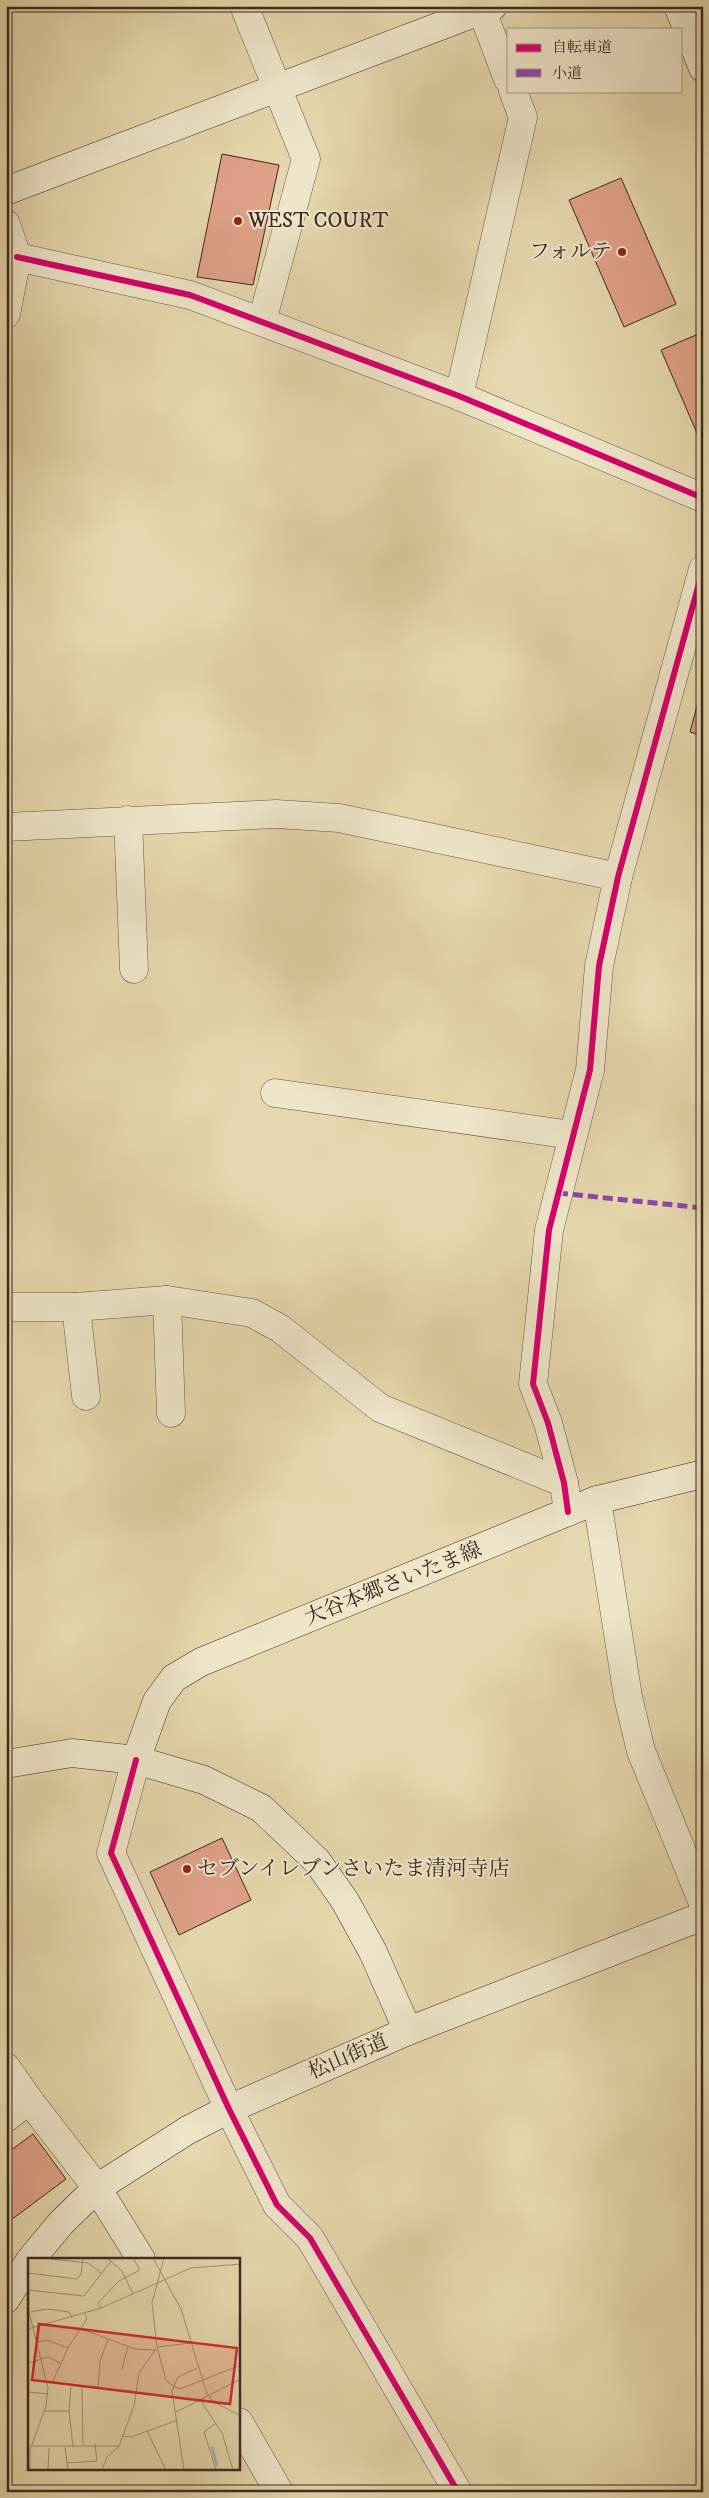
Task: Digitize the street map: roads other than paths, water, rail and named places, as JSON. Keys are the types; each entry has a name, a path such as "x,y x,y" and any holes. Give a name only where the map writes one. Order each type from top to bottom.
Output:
{"street":[{"path":"244,6 306,159 262,321"},
{"path":"678,6 703,68"},
{"path":"6,191 487,8 507,76"},
{"path":"459,396 523,117 513,92"},
{"path":"6,224 17,257 6,314"},
{"path":"17,257 190,295 459,396 703,498"},
{"path":"568,1512 564,1483 548,1423 533,1384 549,1230 590,1070 599,966 618,877 703,569"},
{"path":"6,827 276,814 339,818 618,877"},
{"path":"128,820 134,969"},
{"path":"275,1093 572,1135"},
{"path":"6,1307 76,1307 168,1300 252,1313 280,1328 380,1408 564,1483"},
{"path":"168,1300 170,1413"},
{"path":"76,1307 86,1396"},
{"name":"大谷本郷さいたま線","path":"458,2492 310,2238 277,2205 229,2109 111,1853 136,1760 156,1701 174,1678 201,1662 597,1500 703,1474"},
{"path":"597,1500 628,1697 641,1751 703,1902"},
{"path":"6,1764 72,1753 136,1760 204,1780 261,1808 317,1861 345,1900 373,1952 408,2031"},
{"name":"松山街道","path":"33,2258 62,2223 97,2188 188,2130 229,2109 408,2031 703,1916"},
{"path":"6,2066 29,2100 97,2188 140,2258"},
{"path":"6,2118 29,2100"},
{"name":"松山街道","path":"6,2299 28,2264"},
{"path":"240,2424 279,2492"}],"place":[{"name":"WEST COURT","path":"238,221"},
{"name":"フォルテ","path":"622,252"},
{"name":"セブンイレブンさいたま清河寺店","path":"187,1869"}]}
